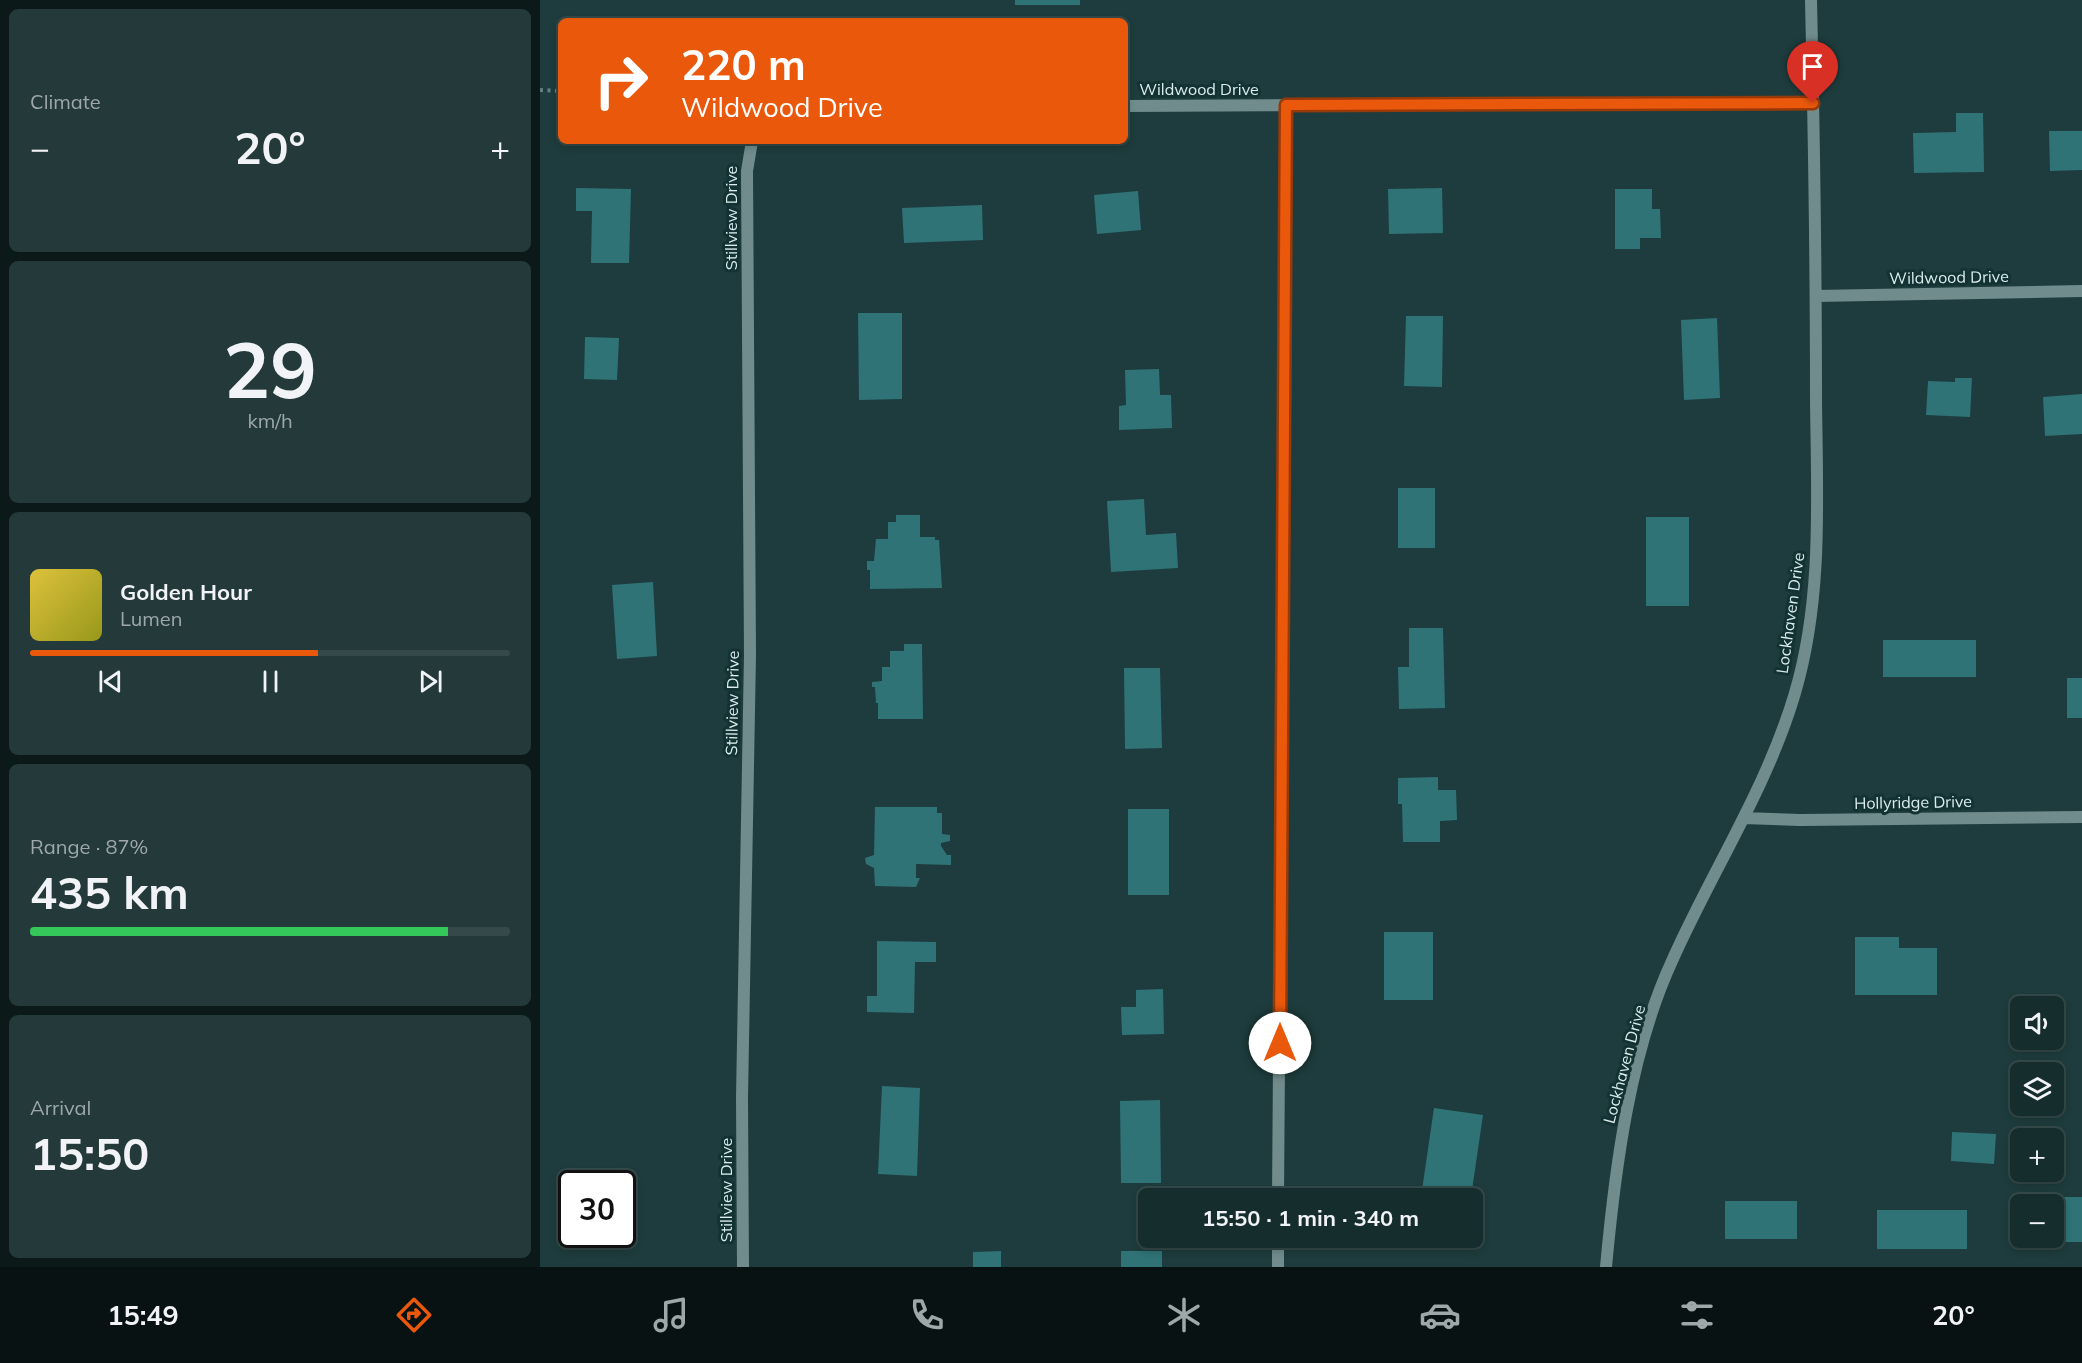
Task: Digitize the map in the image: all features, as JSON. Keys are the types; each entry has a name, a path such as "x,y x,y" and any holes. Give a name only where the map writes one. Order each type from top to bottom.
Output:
{"street":[{"name":"Lockhaven Drive","path":"1606,1267 1620,1148 1648,1029 1671,963 1744,818 1769,762 1795,693 1812,604 1817,533 1816,296 1810,0"},
{"name":"Wildwood Drive","path":"1128,106 1813,103"},
{"path":"1278,1188 1286,105"},
{"name":"Stillview Drive","path":"743,1267 742,1097 750,655 747,171 752,144"},
{"name":"Wildwood Drive","path":"1816,296 2082,291"},
{"name":"Hollyridge Drive","path":"1744,818 1800,820 2082,817"},
{"path":"1278,1248 1278,1267"}],"path":[{"path":"540,90 558,91"}],"building":[{"path":"1015,0 1080,0 1080,5 1015,5"},
{"path":"1956,113 1983,113 1984,172 1914,173 1913,133 1956,132"},
{"path":"2049,131 2082,131 2082,170 2050,171"},
{"path":"576,188 631,189 629,263 591,263 592,211 576,211"},
{"path":"1442,188 1443,233 1389,234 1388,189"},
{"path":"1615,189 1652,189 1652,209 1660,209 1661,238 1640,238 1640,249 1615,249"},
{"path":"1138,191 1141,230 1097,234 1094,195"},
{"path":"982,205 983,240 904,243 902,208"},
{"path":"858,313 902,313 902,399 859,400"},
{"path":"1406,316 1443,316 1442,387 1404,386"},
{"path":"1717,318 1720,398 1684,400 1681,320"},
{"path":"585,337 619,338 617,380 584,379"},
{"path":"1159,369 1160,395 1171,395 1172,428 1119,430 1119,406 1126,405 1125,370"},
{"path":"1955,378 1972,378 1970,417 1926,415 1928,381 1955,382"},
{"path":"2082,394 2082,434 2045,436 2043,397"},
{"path":"1398,488 1435,488 1435,548 1398,548"},
{"path":"1144,499 1146,535 1176,533 1178,568 1111,572 1107,501"},
{"path":"896,515 920,515 920,537 935,537 935,540 939,540 942,588 870,589 870,570 867,570 867,561 874,561 876,539 888,539 888,522 896,522"},
{"path":"1646,517 1689,517 1689,606 1646,606"},
{"path":"653,582 657,656 617,659 612,585"},
{"path":"1409,628 1443,628 1445,708 1399,709 1398,667 1409,667"},
{"path":"1883,640 1976,640 1976,677 1883,677"},
{"path":"904,644 922,644 923,719 878,719 878,703 876,703 875,687 872,687 872,682 882,681 882,667 890,667 890,651 904,651"},
{"path":"1124,668 1160,668 1162,748 1125,749"},
{"path":"2067,678 2082,678 2082,718 2067,718"},
{"path":"1438,777 1438,790 1456,790 1457,820 1440,821 1440,842 1403,842 1402,804 1398,804 1398,778"},
{"path":"875,807 937,807 937,813 942,813 942,834 950,835 950,841 941,843 941,846 947,855 951,855 951,865 916,864 916,878 920,878 916,887 875,886 874,868 866,864 865,858 874,855"},
{"path":"1128,809 1169,809 1169,895 1128,895"},
{"path":"1384,932 1433,932 1433,1000 1384,1000"},
{"path":"1855,937 1899,937 1899,948 1937,948 1937,995 1855,995"},
{"path":"877,941 936,942 936,962 915,962 914,1013 867,1012 867,996 877,996"},
{"path":"1163,989 1164,1034 1122,1035 1121,1007 1136,1007 1136,990"},
{"path":"882,1086 920,1088 917,1176 878,1174"},
{"path":"1160,1100 1161,1183 1121,1183 1120,1101"},
{"path":"1434,1108 1483,1115 1472,1188 1422,1188"},
{"path":"1952,1132 1996,1134 1994,1164 1951,1161"},
{"path":"2064,1197 2082,1197 2082,1242 2064,1242"},
{"path":"1725,1201 1797,1201 1797,1239 1725,1239"},
{"path":"1877,1210 1967,1210 1967,1249 1877,1249"},
{"path":"1001,1251 1001,1267 973,1267 973,1252"},
{"path":"1121,1251 1162,1251 1162,1267 1121,1267"}],"route":[{"path":"1280,1043 1286,105 1813,103"}]}
